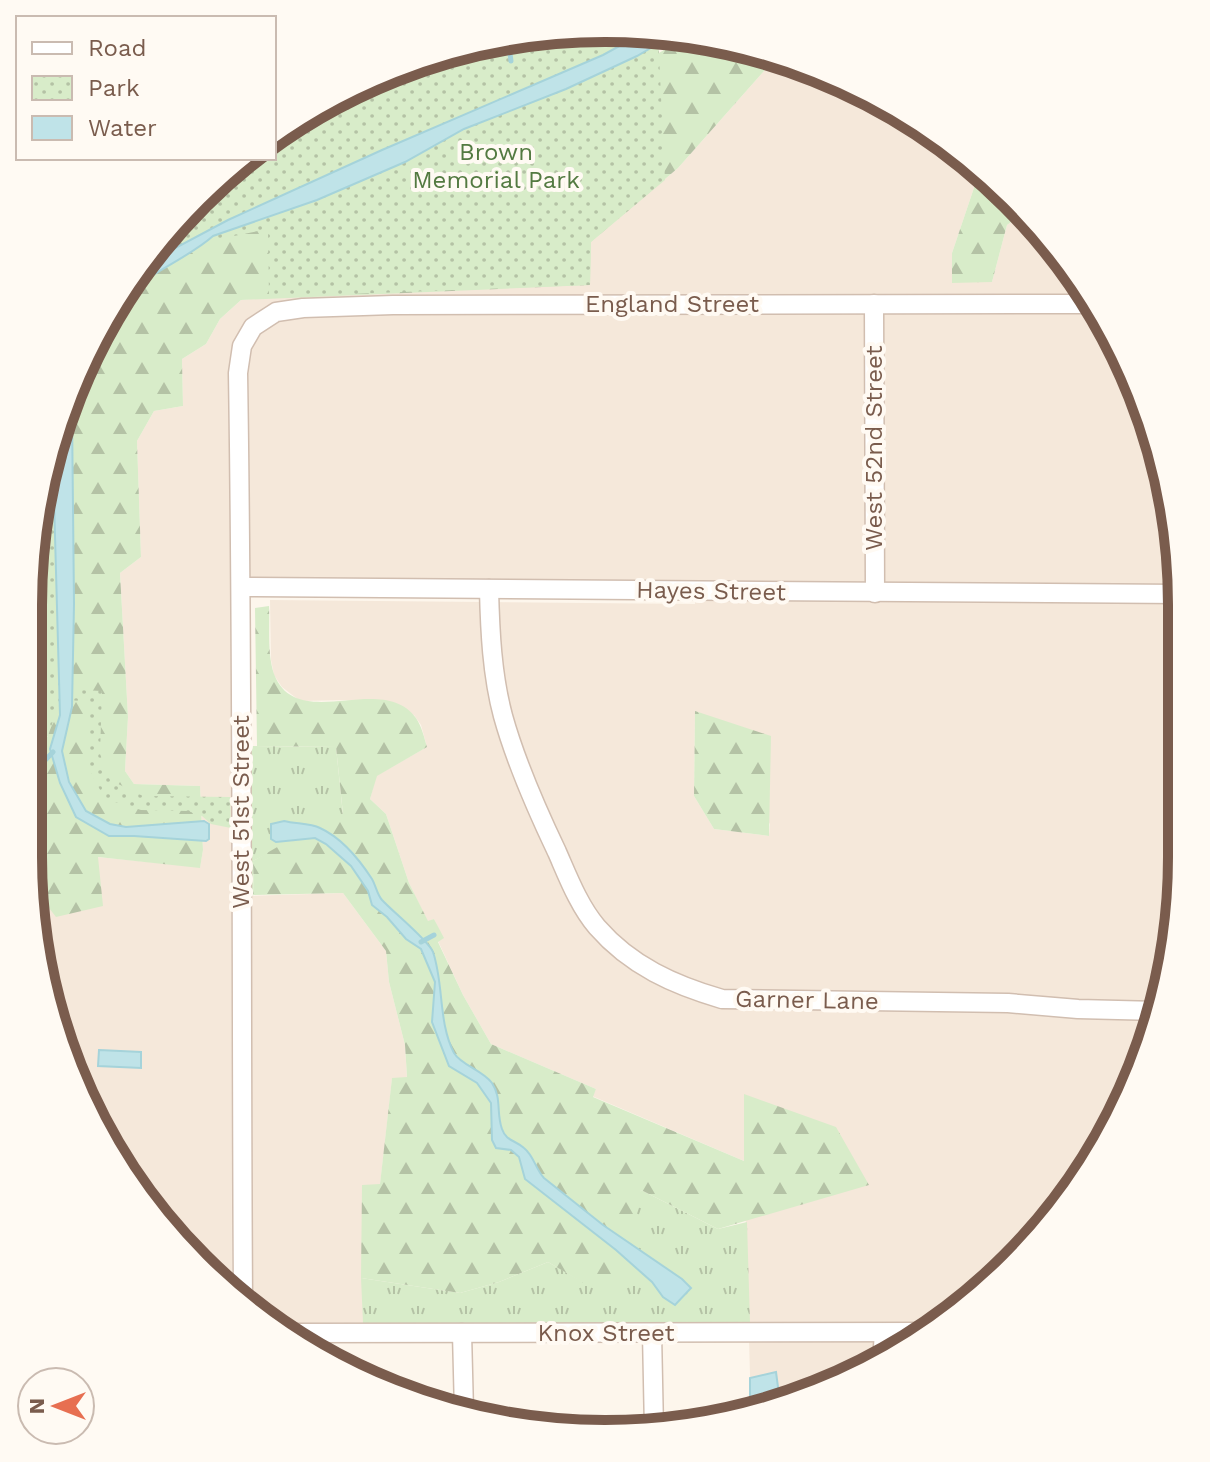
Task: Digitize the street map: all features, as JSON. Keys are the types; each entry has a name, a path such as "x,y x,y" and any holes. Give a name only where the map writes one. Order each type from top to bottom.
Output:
{"street":[{"name":"West 52nd Street","path":"874,304 875,593"},
{"name":"England Street","path":"253,327 276,312 348,307 1080,304"},
{"name":"West 51st Street","path":"243,1288 242,587 238,373 242,346 253,327"},
{"name":"Hayes Street","path":"242,587 1168,594"},
{"name":"Garner Lane","path":"489,589 491,648 503,714 538,812 575,892 597,926 650,972 682,988 722,999 1008,1003 1147,1011"},
{"name":"Knox Street","path":"304,1333 906,1333"},
{"path":"462,1333 464,1402"},
{"path":"652,1333 654,1418"},
{"path":"883,1347 884,1333"}],"shaded area":[{"path":"764,65 854,100 948,158 976,182 952,253 992,282 1007,225 1015,220 1052,262 1093,324 1125,390 1149,459 1167,568 1167,894 1149,1003 1110,1106 1052,1200 1003,1255 948,1304 854,1362 751,1401 744,1161 592,1096 596,1089 491,1044 463,995 438,941 443,938 434,919 428,922 409,883 386,814 370,799 376,776 427,747 421,725 414,715 346,700 300,701 282,687 274,675 271,660 270,600 695,604 695,584 231,582 232,1278 158,1200 100,1106 61,1003 44,900 57,916 97,857 200,867 203,850 200,786 134,784 125,771 128,717 120,573 141,557 137,441 154,411 183,406 182,359 206,344 220,319 241,300 591,242 678,168 764,71","holes":["695,712 770,824 769,836 714,829 694,796"]},
{"path":"343,893 386,951 389,982 405,1045 407,1078 392,1079 380,1185 362,1186 363,1323 290,1324 251,1294 248,896"}],"green space":[{"name":"Brown Memorial Park","path":"605,42 659,45 665,180 591,242 590,285 269,297 268,229 169,249 207,207 260,160 276,160 276,148 292,137 356,100 390,85 459,61 532,47"},
{"path":"667,46 715,53 764,65 764,71 678,168 591,242 590,285 241,300 220,319 206,344 182,359 183,406 154,411 137,441 141,557 120,573 128,717 125,771 134,784 200,786 203,850 200,868 98,857 103,906 56,917 44,901 42,857 42,743 48,736 54,490 72,424 100,356 117,323 158,262 172,245 219,220 616,78"},
{"path":"976,182 1015,220 1007,225 992,282 952,283 952,253"},
{"path":"56,480 60,689 102,691 100,754 110,780 143,796 230,797 231,828 211,824 202,816 188,811 141,810 105,799 86,764 87,701 60,700 48,736 42,743 43,568"},
{"path":"269,606 272,666 285,691 301,700 320,702 383,700 401,705 418,721 427,747 377,776 370,799 386,814 409,883 428,921 434,919 444,938 438,942 491,1044 596,1089 593,1097 744,1161 744,1094 836,1127 869,1185 718,1229 641,1190 621,1282 590,1287 548,1262 499,1282 460,1293 361,1278 362,1185 380,1184 392,1078 407,1077 405,1045 389,982 386,951 343,893 254,895 253,861 279,846 280,819 343,814 336,747 257,746 255,608"},
{"path":"695,711 771,736 769,836 714,829 694,796"},
{"path":"249,746 336,747 343,815 253,861 254,895 248,896"},
{"path":"641,1190 718,1229 747,1222 750,1323 363,1323 361,1278 460,1293 499,1282 548,1262 590,1286"}],"water":[{"path":"626,43 655,44 566,89 464,129 405,162 317,200 213,236 146,279 166,253 228,220"},
{"path":"72,424 72,707 62,751 69,782 86,811 110,824 126,827 204,821 209,824 209,839 109,836 76,817 60,783 50,749 60,715 54,492"},
{"path":"284,821 316,826 343,843 367,871 382,900 430,947 436,964 449,1041 457,1057 492,1083 504,1133 527,1151 544,1178 691,1288 675,1305 616,1250 525,1179 519,1157 511,1150 496,1148 492,1140 491,1103 477,1083 449,1066 432,1022 435,982 421,949 406,939 372,905 368,891 351,866 326,844 315,838 276,842 271,839 271,824"},
{"path":"99,1050 141,1052 141,1068 98,1066"},
{"path":"776,1372 779,1392 750,1401 750,1378"}],"waterway":[{"path":"510,51 511,61"},
{"path":"42,763 53,752"},
{"path":"421,942 434,935"}]}
